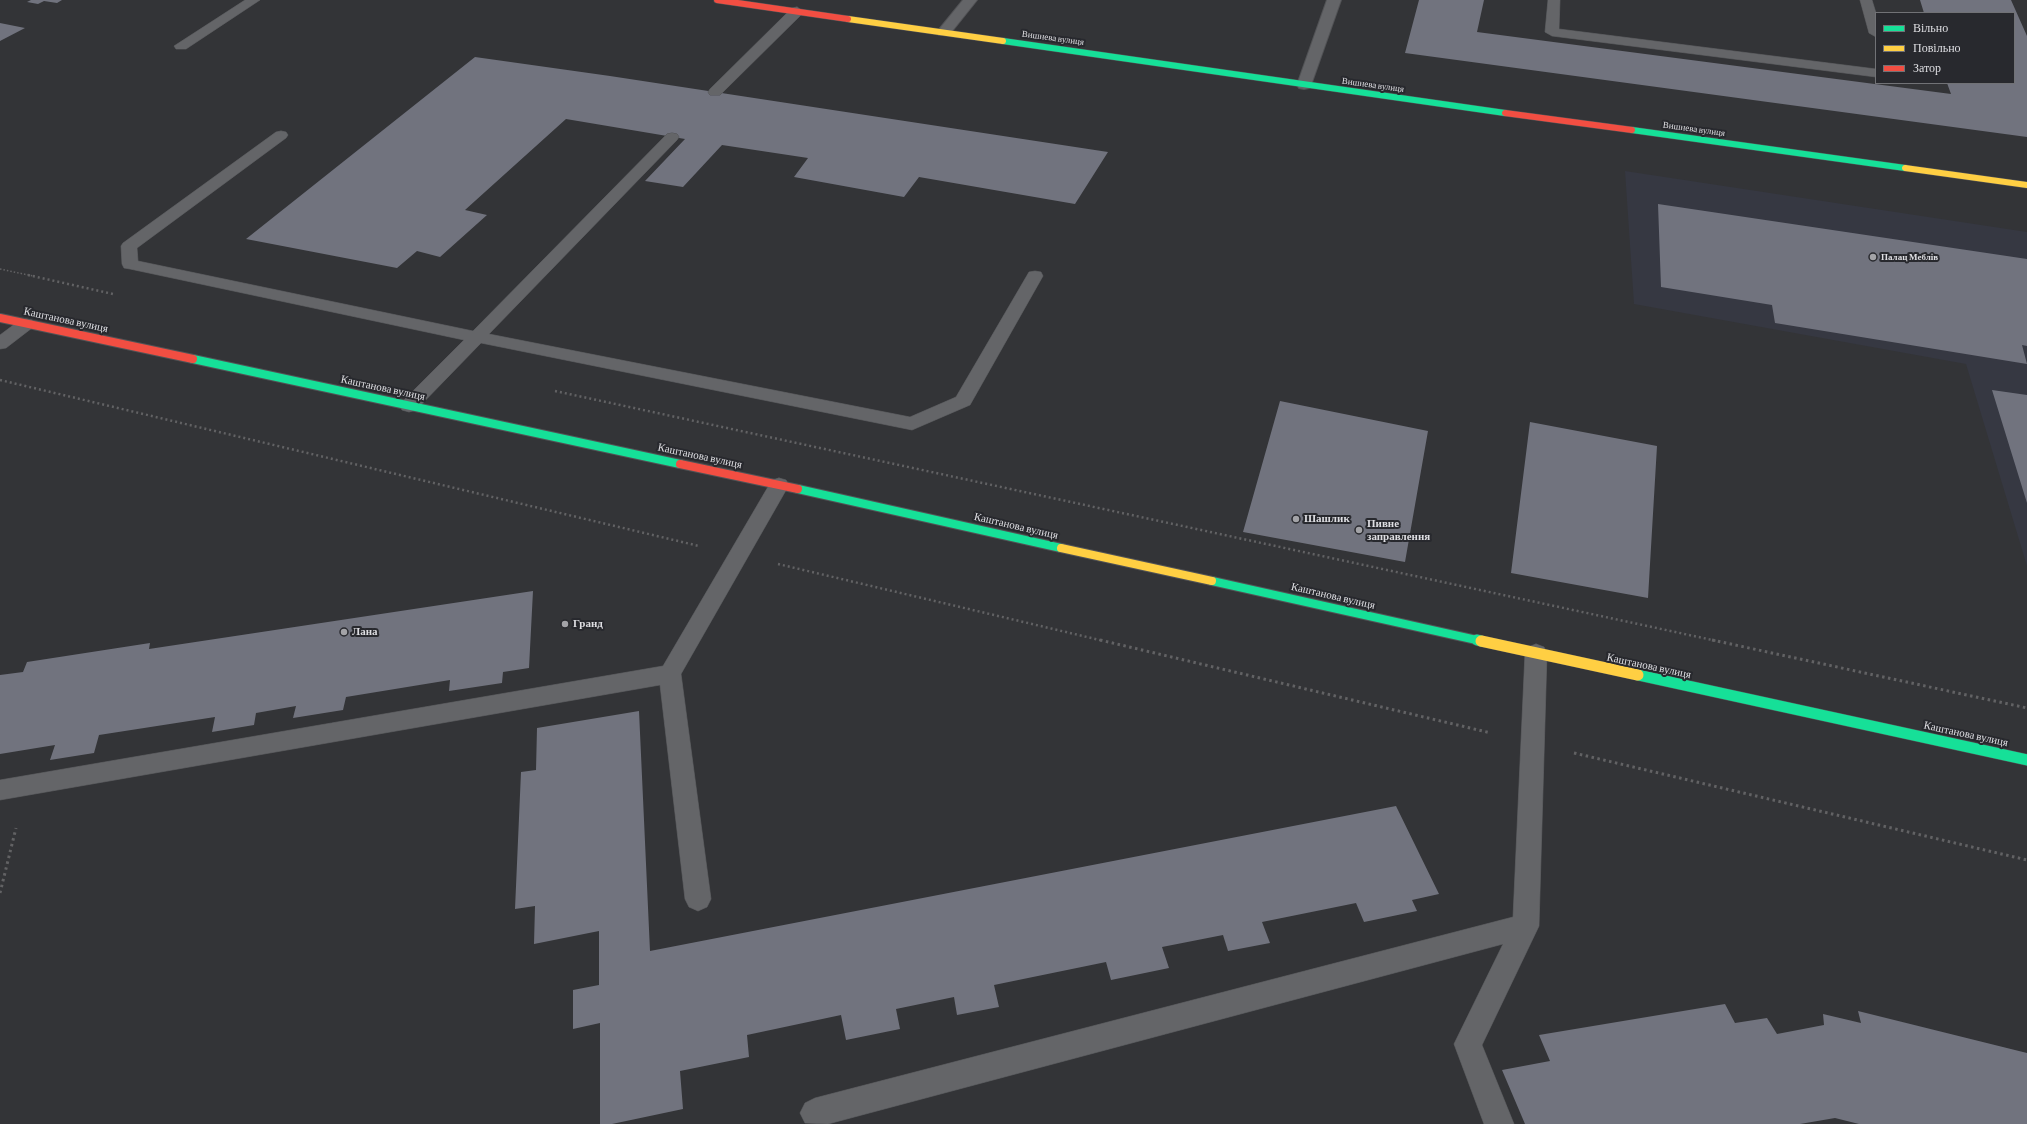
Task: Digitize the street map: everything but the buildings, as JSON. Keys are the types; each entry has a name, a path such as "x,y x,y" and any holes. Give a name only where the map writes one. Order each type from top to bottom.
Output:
{"street":[{"name":"Вишнева вулиця","path":"717,0 1304,85 2027,185"},
{"path":"944,32 970,0"},
{"path":"1304,85 1334,0"},
{"name":"Каштанова вулиця","path":"0,318 779,485 2027,760"}],"lane":[{"path":"181,46 254,0"},
{"path":"1554,0 1552,32 1875,73"},
{"path":"1866,0 1875,29"},
{"path":"715,92 797,12"},
{"path":"281,135 129,246 130,264 477,337 912,424 963,401 1035,276"},
{"path":"409,406 672,137"},
{"path":"0,344 26,324"},
{"path":"698,899 670,674 779,485"},
{"path":"1499,1124 1468,1044 1526,926 1536,653"},
{"path":"0,790 670,674"},
{"path":"815,1113 1526,926"}],"path":[{"path":"0,269 116,295"},
{"path":"0,380 2027,860"},
{"path":"548,389 2027,708"},
{"path":"0,893 26,785"}],"shaded area":[{"path":"1625,171 2027,232 2027,566 1966,364 1634,304"}],"traffic: fast":[{"path":"1003,41 1505,113"},
{"path":"1632,130 1905,168"},
{"path":"193,359 680,464"},
{"path":"798,489 1061,548"},
{"path":"1212,581 1481,641"},
{"path":"1638,675 2027,760"}],"traffic: slow":[{"path":"848,19 1003,41"},
{"path":"1905,168 2027,185"},
{"path":"1061,548 1212,581"},
{"path":"1481,641 1638,675"}],"traffic: jam":[{"path":"717,0 848,19"},
{"path":"1505,113 1632,130"},
{"path":"0,318 193,359"},
{"path":"680,464 798,489"}],"place":[{"name":"Палац Меблів","path":"1873,257"},
{"name":"Шашлик","path":"1296,519"},
{"name":"Пивне заправлення","path":"1359,530"},
{"name":"Гранд","path":"565,624"},
{"name":"Лана","path":"344,632"}]}
